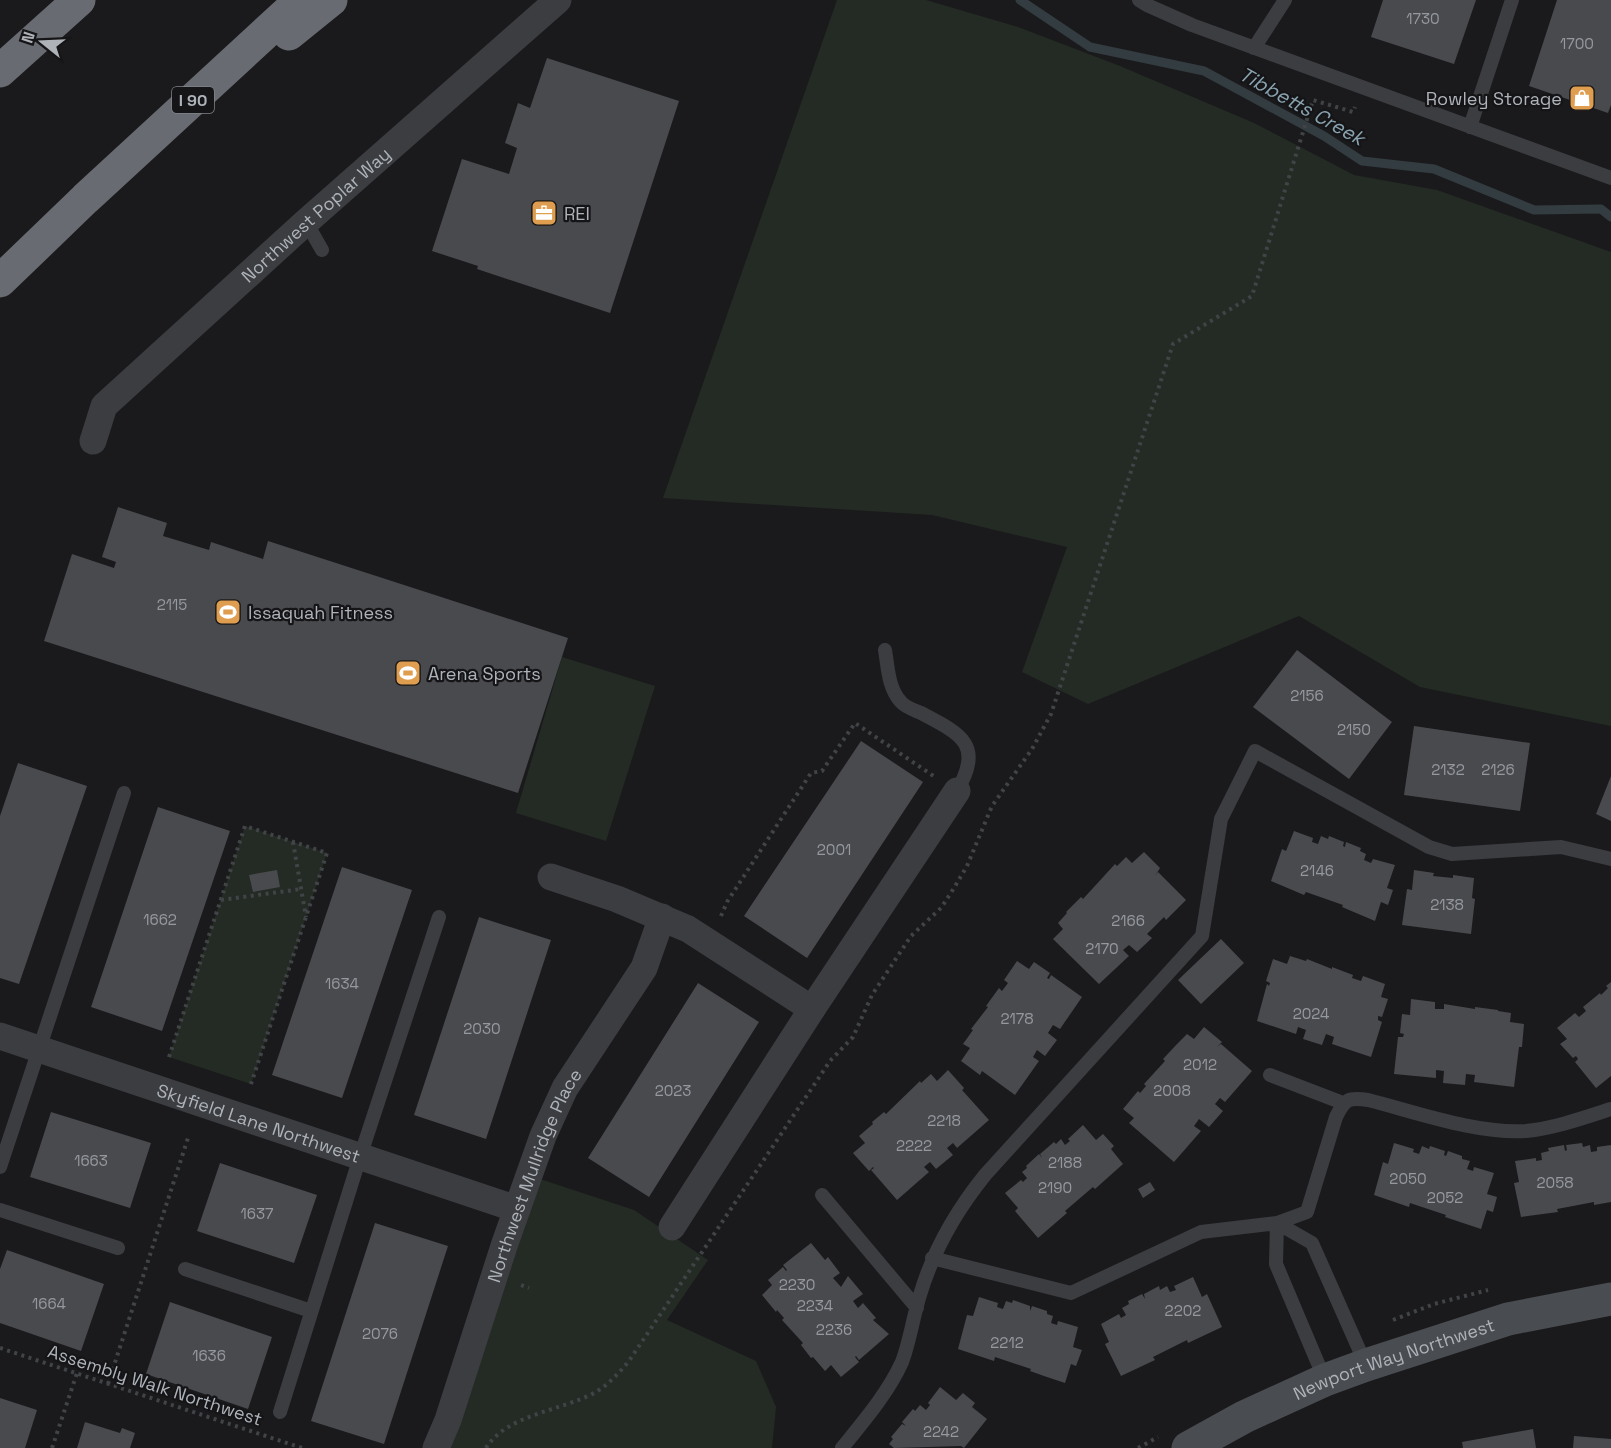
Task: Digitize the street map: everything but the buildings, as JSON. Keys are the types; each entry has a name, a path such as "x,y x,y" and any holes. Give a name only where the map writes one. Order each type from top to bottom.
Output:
{"highway":[{"path":"0,71 79,0"},
{"name":"I 90","path":"0,281 85,199 301,0"},
{"path":"85,199 331,0"}],"street":[{"name":"Northwest Poplar Way","path":"93,441 104,406 306,222 558,0"},
{"path":"672,1227 812,1009 957,791"},
{"path":"551,877 617,899 688,929 812,1009"},
{"name":"Northwest Mullridge Place","path":"436,1448 448,1420 543,1136 565,1088 644,968 662,917"},
{"name":"Skyfield Lane Northwest","path":"0,1036 517,1209"},
{"name":"Newport Way Northwest","path":"1188,1448 1245,1417 1325,1380 1366,1365 1508,1319 1611,1299"}],"lane":[{"path":"1140,0 1192,25 1611,178"},
{"path":"1254,48 1285,0"},
{"path":"1470,126 1512,0"},
{"path":"306,222 322,250"},
{"path":"885,650 891,688 902,703 949,728 964,741 969,755 967,774 957,791"},
{"path":"842,1448 888,1387 902,1361 932,1258 965,1200 985,1175 1202,936 1221,819 1255,751 1429,847 1452,854 1561,847 1611,859"},
{"path":"0,1167 123,793"},
{"path":"280,1412 360,1157 439,917"},
{"path":"1270,1075 1343,1103"},
{"path":"932,1258 1071,1293 1201,1232 1277,1223 1307,1212 1336,1117 1343,1103 1353,1098 1492,1131 1527,1131 1563,1124 1611,1109"},
{"path":"822,1195 916,1308"},
{"path":"0,1210 118,1248"},
{"path":"1277,1223 1312,1243 1366,1365"},
{"path":"1277,1223 1276,1264 1325,1380"},
{"path":"185,1269 311,1311"}],"path":[{"path":"486,1448 503,1429 513,1423 553,1410 597,1391 615,1378 629,1361 830,1061 853,1037 872,995 911,936 941,908 967,866 992,806 1032,749 1051,714 1173,344 1252,296 1313,100 1353,112"},
{"path":"718,920 727,902 811,773 822,771 855,723 957,791"},
{"path":"169,1057 245,826 327,853 251,1084"},
{"path":"293,842 306,918"},
{"path":"221,900 301,890"},
{"path":"108,1384 188,1138"},
{"name":"Assembly Walk Northwest","path":"0,1348 302,1448"},
{"path":"52,1448 77,1373"}],"shaded area":[{"path":"837,0 926,0 1018,27 1120,66 1254,123 1354,175 1437,190 1611,252 1611,726 1420,687 1299,616 1088,704 1022,672 1067,547 932,515 663,498"},
{"path":"562,657 655,686 606,841 516,813"},
{"path":"245,826 327,853 251,1084 169,1057"},
{"path":"528,1175 634,1210 708,1260 667,1320 756,1361 776,1407 772,1448 436,1448"}],"waterway":[{"name":"Tibbetts Creek","path":"1020,0 1090,47 1204,71 1324,136 1362,161 1434,169 1534,210 1601,209 1611,217"}],"place":[{"name":"Rowley Storage","path":"1582,98"},
{"name":"REI","path":"544,213"},
{"name":"Issaquah Fitness","path":"228,612"},
{"name":"Arena Sports","path":"408,673"}]}
